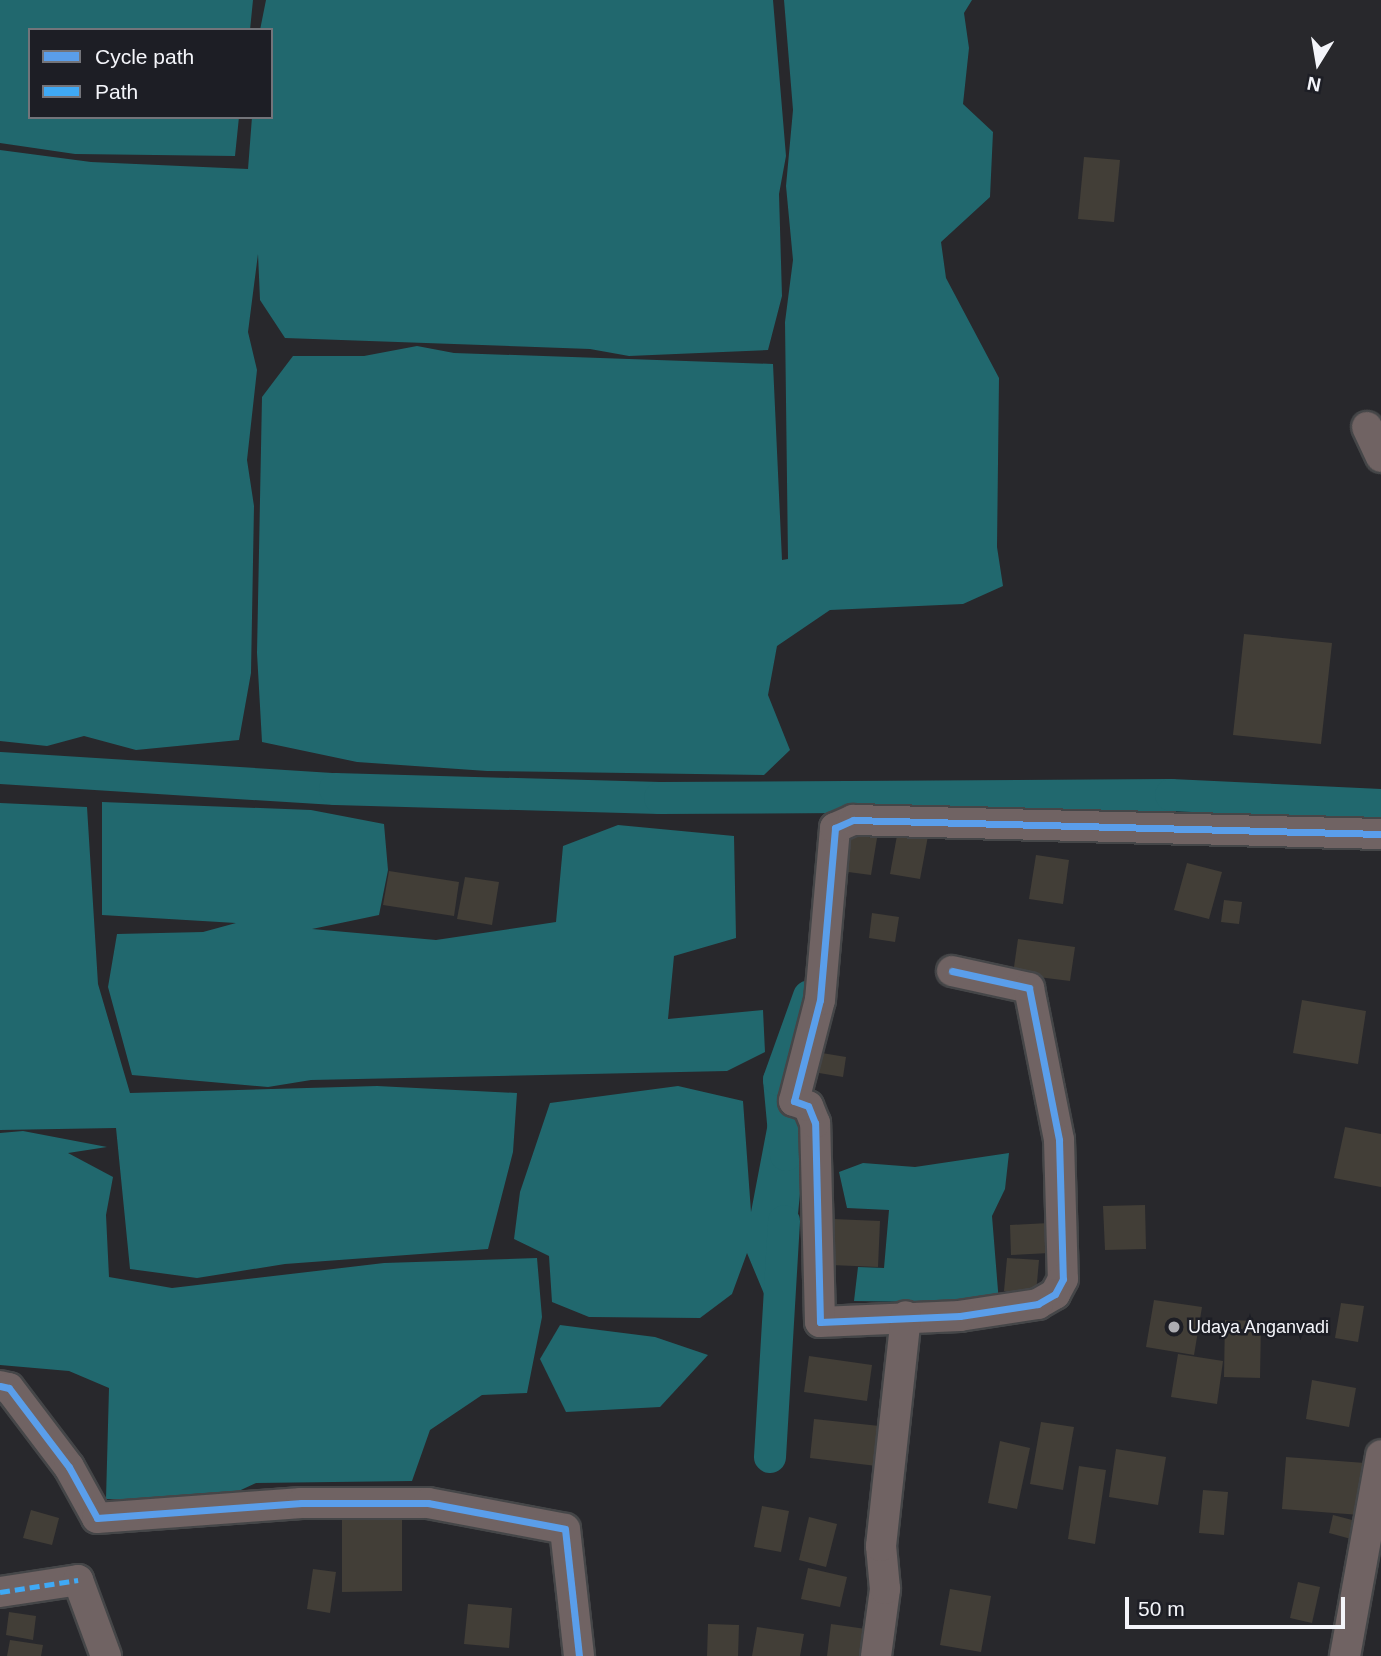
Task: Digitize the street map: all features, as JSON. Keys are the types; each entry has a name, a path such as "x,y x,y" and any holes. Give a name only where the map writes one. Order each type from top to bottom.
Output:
{"street":[{"path":"1367,427 1381,457"},
{"path":"952,971 1029,988 1059,1140 1063,1279 1055,1294 1038,1304 820,1322 815,1123 808,1107 794,1101 820,1000 835,828 853,820 1381,834"},
{"path":"876,1656 885,1589 881,1546 906,1316"},
{"path":"0,1387 9,1388 69,1467 97,1518 301,1503 428,1503 565,1529 579,1656"},
{"path":"1345,1656 1381,1455"},
{"path":"0,1592 78,1580 106,1656"}],"water":[{"path":"0,0 253,0 250,28 28,28 28,119 239,119 235,156 75,154 0,143"},
{"path":"266,0 773,0 786,156 779,194 782,296 768,350 629,356 590,349 285,338 260,300 258,254 248,332 257,370 247,460 254,506 251,673 239,740 136,750 84,736 47,746 0,741 0,150 91,162 248,169 252,119 273,119 273,28 260,28"},
{"path":"784,0 972,0 964,13 969,48 963,104 993,132 990,197 941,242 946,278 999,378 997,547 1003,586 963,604 830,610 777,646 768,695 790,750 764,775 487,771 357,762 262,742 257,653 262,397 293,356 364,356 417,346 454,353 773,364 782,560 788,559 785,322 793,260 786,186 793,110"},
{"path":"102,802 311,810 384,824 388,870 379,915 312,929 436,940 556,922 563,846 618,825 734,836 736,938 674,956 668,1019 763,1010 765,1052 727,1071 311,1080 268,1087 132,1075 108,987 117,934 203,932 236,923 102,915"},
{"path":"0,803 87,807 98,984 130,1093 377,1086 517,1093 513,1152 488,1249 285,1264 197,1278 130,1269 116,1128 0,1130"},
{"path":"678,1086 743,1101 751,1212 771,1107 807,1123 796,1234 767,1301 747,1253 732,1294 700,1318 589,1317 552,1302 549,1256 514,1239 520,1192 550,1103"},
{"path":"23,1131 107,1147 68,1153 113,1177 106,1215 109,1277 172,1288 384,1263 537,1258 542,1317 527,1393 482,1395 430,1430 412,1481 256,1483 217,1501 106,1499 109,1388 69,1371 0,1365 0,1133"},
{"path":"1009,1153 1005,1189 992,1216 999,1303 854,1301 858,1267 884,1268 889,1210 847,1208 839,1172 863,1163 915,1167"},
{"path":"560,1325 655,1337 708,1355 660,1407 566,1412 540,1359"}],"building":[{"path":"1084,157 1120,160 1114,222 1078,219"},
{"path":"1244,634 1332,643 1321,744 1233,735"},
{"path":"898,830 928,836 920,879 890,874"},
{"path":"837,833 877,838 871,875 833,870"},
{"path":"1036,855 1069,860 1063,904 1029,899"},
{"path":"1187,863 1222,872 1209,919 1174,910"},
{"path":"389,871 459,882 454,916 383,905"},
{"path":"465,877 499,882 492,925 457,919"},
{"path":"1224,900 1242,902 1239,924 1221,922"},
{"path":"872,913 899,917 895,942 869,938"},
{"path":"1018,939 1075,947 1070,981 1013,974"},
{"path":"1302,1000 1366,1011 1358,1064 1293,1053"},
{"path":"816,1052 846,1057 843,1077 813,1072"},
{"path":"1345,1127 1381,1134 1381,1187 1334,1178"},
{"path":"1145,1205 1146,1249 1105,1250 1103,1206"},
{"path":"833,1219 880,1221 878,1267 831,1265"},
{"path":"1049,1223 1050,1253 1011,1255 1010,1225"},
{"path":"1007,1258 1039,1260 1036,1294 1004,1291"},
{"name":"Udaya Anganvadi","path":"1154,1300 1202,1307 1194,1355 1146,1347"},
{"path":"1341,1303 1364,1306 1358,1342 1335,1338"},
{"path":"1225,1320 1261,1321 1260,1378 1224,1377"},
{"path":"1178,1354 1223,1361 1217,1404 1171,1397"},
{"path":"809,1356 872,1365 867,1401 804,1392"},
{"path":"1312,1380 1356,1388 1349,1427 1306,1419"},
{"path":"814,1419 889,1427 885,1467 810,1458"},
{"path":"1041,1422 1074,1427 1063,1490 1030,1484"},
{"path":"1000,1441 1030,1448 1017,1509 988,1503"},
{"path":"1116,1449 1166,1457 1158,1505 1109,1497"},
{"path":"1286,1457 1365,1463 1360,1515 1282,1509"},
{"path":"1079,1466 1106,1470 1095,1544 1068,1539"},
{"path":"1203,1490 1228,1492 1224,1535 1199,1533"},
{"path":"762,1506 789,1511 781,1552 754,1547"},
{"path":"31,1510 59,1518 52,1545 23,1538"},
{"path":"1333,1515 1356,1521 1351,1539 1329,1533"},
{"path":"809,1517 837,1524 826,1567 799,1560"},
{"path":"342,1519 402,1519 402,1591 342,1592"},
{"path":"808,1568 847,1577 840,1607 801,1599"},
{"path":"313,1569 336,1572 330,1613 307,1609"},
{"path":"1298,1582 1320,1587 1312,1623 1290,1618"},
{"path":"950,1589 991,1596 981,1652 940,1645"},
{"path":"468,1604 512,1608 509,1648 464,1644"},
{"path":"9,1612 36,1616 33,1640 6,1635"},
{"path":"708,1624 739,1625 738,1656 707,1656"},
{"path":"831,1624 873,1630 869,1656 827,1656"},
{"path":"757,1627 804,1634 800,1656 752,1656"},
{"path":"10,1640 43,1645 41,1656 7,1656"}],"waterway":[{"path":"0,768 335,789 660,798 1171,795 1381,805"},
{"path":"786,1155 779,1080 809,996"},
{"path":"770,1457 784,1221"}],"marked path":[{"path":"0,1592 78,1580"}],"cycle path":[{"path":"952,971 1029,988 1059,1140 1063,1279 1055,1294 1038,1304 960,1316 820,1322 815,1123 808,1106 794,1101 820,1000 835,828 853,820 1381,834"},
{"path":"0,1386 9,1388 69,1467 97,1518 301,1503 428,1503 565,1529 579,1656"}],"place":[{"name":"Udaya Anganvadi","path":"1174,1327"}]}
